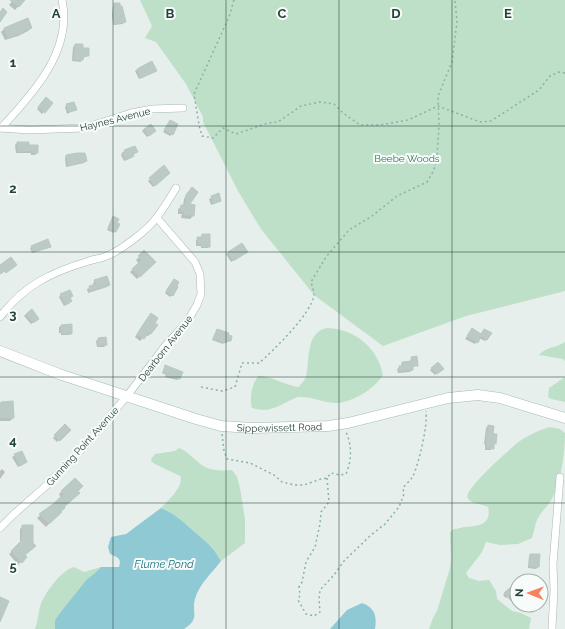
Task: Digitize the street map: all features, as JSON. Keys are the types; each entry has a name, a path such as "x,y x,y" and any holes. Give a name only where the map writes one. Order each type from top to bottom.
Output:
{"main road":[{"name":"Sippewissett Road","path":"0,351 59,374 221,426 252,428 316,427 341,424 459,396 478,395 500,398 565,418"}],"street":[{"path":"1,128 23,104 44,77 58,48 64,23 64,9 62,0"},
{"name":"Haynes Avenue","path":"1,128 29,130 84,128 131,113 152,109 183,108"},
{"path":"0,317 17,296 34,284 56,273 104,257 140,234 157,218 176,188"},
{"name":"Dearborn Avenue","path":"127,396 165,346 187,322 197,305 201,294 200,274 195,262 157,218"},
{"name":"Gunning Point Avenue","path":"0,528 67,466 127,396"},
{"path":"552,629 554,590 552,564 560,477"}],"path":[{"path":"234,0 229,17 194,94 198,125 202,136 213,138 223,128 236,134 268,123 278,122 301,106 320,102 334,104 343,113 360,125 380,125 408,120 438,106 480,122 491,121 539,90 550,76 559,72 565,73"},
{"path":"201,387 222,391 235,387 242,363 259,364 280,345 308,309 314,295 311,282 314,276 326,257 349,230 372,216 397,196 427,182 434,170 437,156 439,126 438,96 452,62 457,22 454,0"},
{"path":"327,478 329,502 321,512 315,547 306,562 302,582 299,587 300,595 298,600 303,610 306,614 314,616 320,612 320,590 334,575 344,561 371,535 385,524 399,507 404,494 403,488 413,477 422,443 427,418 426,410 422,405"},
{"path":"221,426 224,451 227,459 250,463 274,475 282,482 294,485 304,485 327,478 331,473 340,475 346,474 351,455 349,442 341,424"}],"green space":[{"name":"Beebe Woods","path":"140,0 565,0 565,291 466,316 383,346 314,295 261,229 238,191 203,122 203,117 186,84 156,42 145,38 152,26"},
{"path":"328,328 338,329 356,336 371,349 376,356 383,375 379,380 362,395 340,403 307,397 298,397 270,409 262,410 252,408 252,391 258,376 299,387 306,377 312,341 315,335 321,330"},
{"path":"565,342 565,361 563,359 539,355 544,350"},
{"path":"565,377 565,402 548,397 549,388"},
{"path":"550,427 560,429 565,433 564,450 562,469 557,487 550,502 538,517 532,538 518,544 500,545 486,542 482,552 466,573 469,578 479,581 489,580 496,591 497,599 509,609 509,613 521,613 531,618 529,629 429,629 437,611 450,568 450,532 454,529 480,525 486,521 488,517 488,507 469,500 467,497 469,492 489,469 517,443 524,438"},
{"path":"179,448 187,452 205,467 218,470 232,470 237,477 245,519 245,543 221,561 214,550 183,521 161,508 178,489 181,480 180,476 155,464 151,459 155,454 175,451"},
{"path":"74,567 84,572 101,567 94,575 87,579 55,620 55,629 35,629 40,607 45,596 64,572"}],"water":[{"name":"Flume Pond","path":"161,508 183,521 214,550 221,561 197,594 194,604 194,618 192,622 184,629 55,629 55,620 87,579 101,567 119,567 119,560 117,557 110,554 108,547 111,537 126,534"},
{"path":"362,603 370,607 374,613 376,620 375,629 330,629 347,610"}],"building":[{"path":"10,0 25,0 19,7"},
{"path":"114,3 120,3 120,6 122,6 126,22 114,24"},
{"path":"3,8 7,12 0,22 0,12"},
{"path":"28,18 32,28 8,38 4,28"},
{"path":"75,44 83,44 83,48 89,48 89,56 84,56 83,60 74,60"},
{"path":"152,61 157,71 141,78 137,69"},
{"path":"46,97 53,103 45,113 38,107"},
{"path":"74,102 77,110 69,112 66,104"},
{"path":"170,120 178,124 173,135 164,130"},
{"path":"151,124 156,131 149,136 144,129"},
{"path":"17,142 29,142 29,145 38,145 38,153 32,153 32,151 18,152"},
{"path":"135,146 138,152 126,160 122,153 125,151 124,150"},
{"path":"85,153 87,161 68,166 66,155"},
{"path":"164,165 170,173 155,186 149,178"},
{"path":"192,187 198,192 190,204 195,205 194,216 184,215 184,211 180,211 181,205 185,205 186,195"},
{"path":"219,193 221,201 213,204 211,196"},
{"path":"113,216 119,219 117,223 120,224 116,232 108,228"},
{"path":"202,234 210,234 210,247 202,247 202,244 198,244 197,237 202,237"},
{"path":"48,239 51,247 33,252 31,246"},
{"path":"242,243 248,252 233,261 228,252"},
{"path":"144,250 156,262 140,277 132,269 142,260 138,256"},
{"path":"11,257 17,265 6,273 5,271 0,274 0,265"},
{"path":"107,276 110,285 90,291 89,286 96,284 94,280"},
{"path":"174,279 179,282 173,296 166,291"},
{"path":"70,290 73,296 70,298 72,301 66,305 60,294"},
{"path":"32,309 39,319 33,323 26,314"},
{"path":"151,313 158,318 155,323 158,325 151,334 149,332 144,339 137,334"},
{"path":"72,324 72,334 62,334 61,325"},
{"path":"472,328 481,334 484,329 492,333 487,340 481,336 478,343 467,336"},
{"path":"217,329 229,333 228,335 232,336 231,341 227,340 226,343 213,339"},
{"path":"106,337 107,345 98,346 98,338"},
{"path":"417,356 418,366 413,366 413,370 399,371 399,366 402,366 402,362 412,361 411,357"},
{"path":"438,362 444,369 437,374 431,368"},
{"path":"165,365 183,372 180,379 166,376 167,373 163,372"},
{"path":"13,401 14,418 0,418 1,402"},
{"path":"65,424 71,430 60,441 54,435"},
{"path":"488,425 494,426 493,434 497,434 494,449 486,448"},
{"path":"22,451 27,462 20,466 14,454"},
{"path":"75,478 83,486 78,491 80,493 64,507 65,508 61,511 62,512 49,524 39,514 64,494 61,491"},
{"path":"22,525 33,525 33,543 36,546 25,555 27,557 22,563 11,551 22,540"},
{"path":"530,554 540,554 539,567 529,567"},
{"path":"509,589 509,596 504,593"},
{"path":"0,597 9,601 0,622"}]}
